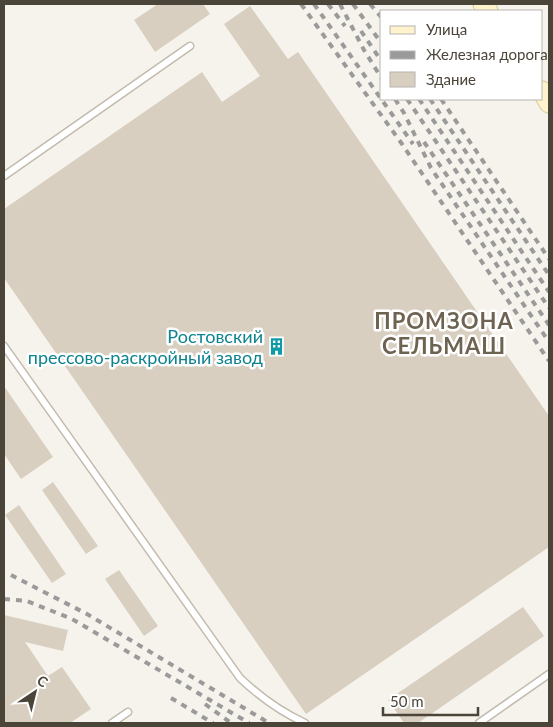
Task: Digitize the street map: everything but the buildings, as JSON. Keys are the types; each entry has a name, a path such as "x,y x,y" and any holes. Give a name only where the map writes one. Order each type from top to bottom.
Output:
{"lane":[{"path":"4,176 190,46"},
{"path":"4,346 240,678 254,692 292,717 305,723"},
{"path":"479,723 549,674"},
{"path":"112,723 128,712"}],"railway":[{"path":"301,4 402,144 549,361"},
{"path":"314,4 380,97"},
{"path":"328,4 345,26"},
{"path":"340,4 380,76"},
{"path":"353,4 380,41"},
{"path":"370,4 380,16"},
{"path":"361,31 380,59"},
{"path":"382,100 413,144"},
{"path":"396,100 431,168 549,342"},
{"path":"408,100 549,308"},
{"path":"420,100 549,292"},
{"path":"431,100 549,275"},
{"path":"442,100 549,259"},
{"path":"424,142 549,325"},
{"path":"11,575 87,614 269,723"},
{"path":"4,599 27,601 72,619 249,723"},
{"path":"171,698 213,723"},
{"path":"205,704 231,723"}],"place":[{"name":"Ростовский прессово-раскройный завод","path":"277,347"}],"district":[{"name":"ПРОМЗОНА СЕЛЬМАШ","path":"444,334"}]}
